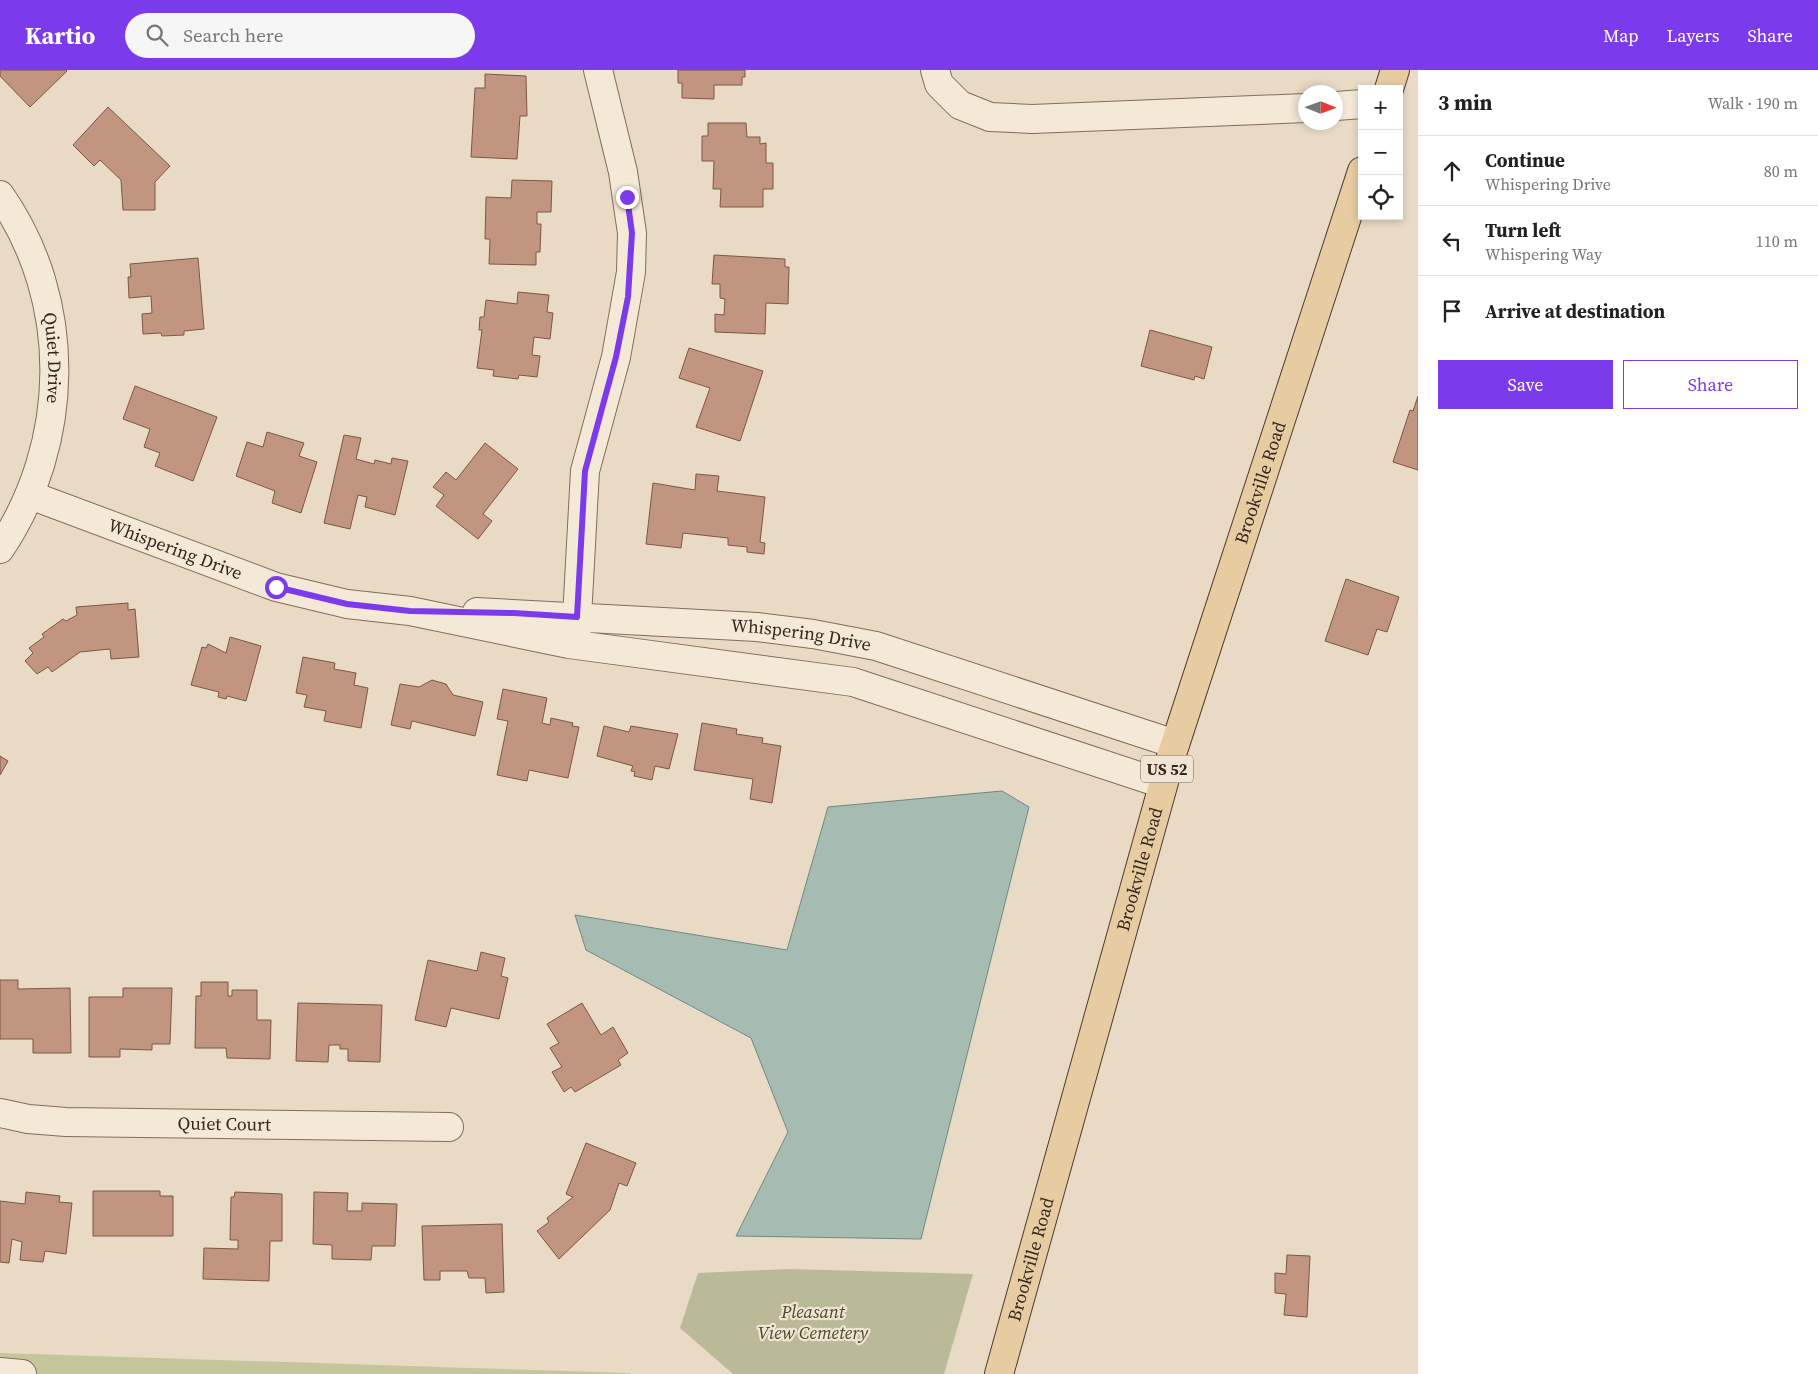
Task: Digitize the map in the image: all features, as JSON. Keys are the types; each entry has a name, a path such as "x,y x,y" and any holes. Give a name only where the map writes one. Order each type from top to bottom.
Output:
{"main road":[{"path":"1390,85 1395,70"},
{"name":"Brookville Road","path":"999,1374 1175,744 1361,175"}],"street":[{"path":"576,645 585,471 616,357 630,272 632,233 623,172 598,70"},
{"path":"935,70 939,84 960,105 990,117 1042,118 1298,108"},
{"path":"1343,105 1358,104"},
{"name":"Quiet Drive","path":"0,196 22,233 39,272 50,308 56,380 50,429 41,464 30,495 0,549"},
{"name":"Whispering Drive","path":"30,495 276,587 347,604 410,611 576,645 852,682 1163,784"},
{"name":"Whispering Drive","path":"410,611 514,613 738,626 813,634 876,646 1175,744"},
{"path":"736,666 738,626"},
{"name":"Quiet Court","path":"0,1113 28,1119 66,1122 449,1127"},
{"path":"0,1372 22,1374"}],"green space":[{"name":"Pleasant View Cemetery","path":"788,1269 973,1274 944,1374 733,1374 680,1328 698,1273"},
{"path":"0,1353 629,1373 631,1374 0,1374"}],"shaded area":[{"path":"1002,791 1029,807 921,1239 736,1236 788,1132 751,1038 586,950 575,915 787,950 828,807"}],"building":[{"path":"0,70 67,71 30,107 0,76"},
{"path":"678,70 745,70 745,77 742,77 742,85 714,85 714,99 682,98 682,83 678,83"},
{"path":"485,74 526,76 527,116 520,116 517,159 471,157 475,88 485,88"},
{"path":"108,107 170,166 155,182 155,210 123,210 121,180 100,160 94,166 73,145"},
{"path":"708,123 746,123 747,137 760,137 760,144 766,143 766,163 773,163 773,189 763,189 763,207 720,207 721,189 713,189 714,161 702,161 702,136 708,136"},
{"path":"512,180 552,181 551,212 537,212 537,224 541,224 540,252 536,252 536,265 489,264 490,239 485,239 486,197 511,198"},
{"path":"714,255 785,259 785,267 789,267 788,304 766,303 765,334 715,332 715,314 724,315 725,299 720,298 720,284 712,284"},
{"path":"198,258 204,329 184,331 184,335 162,336 161,333 143,334 142,314 152,313 151,296 129,298 128,277 131,277 130,264"},
{"path":"518,292 549,295 547,312 553,313 550,339 534,337 532,355 540,356 537,377 519,375 518,379 493,376 494,370 477,368 482,330 479,330 480,317 484,317 486,300 517,304"},
{"path":"1150,330 1212,347 1204,379 1195,376 1194,380 1141,366"},
{"path":"689,348 763,371 740,441 696,427 710,388 679,378"},
{"path":"135,386 217,417 193,481 155,466 160,453 144,447 150,429 123,419"},
{"path":"1418,396 1418,470 1393,462 1410,410 1413,411"},
{"path":"267,432 304,443 299,456 317,462 301,513 272,503 275,491 236,476 247,442 263,447"},
{"path":"344,435 361,438 356,459 374,464 375,460 391,464 392,458 408,461 395,515 365,507 367,497 358,495 350,529 324,523"},
{"path":"485,443 518,469 483,514 492,521 478,539 436,506 444,495 433,487 446,472 456,480"},
{"path":"696,474 719,476 717,491 765,497 760,542 765,543 764,554 747,552 747,547 728,545 728,538 683,533 681,548 646,544 653,483 695,490"},
{"path":"1346,579 1399,597 1387,632 1377,629 1368,655 1325,641"},
{"path":"128,603 128,610 135,609 139,657 111,659 110,649 80,652 52,672 48,667 37,674 25,661 33,653 29,648 44,637 42,634 63,619 66,621 77,615 76,607"},
{"path":"230,637 261,646 246,701 227,696 226,699 218,697 219,692 191,685 202,647 206,648 208,644 226,653"},
{"path":"303,657 335,663 334,669 356,673 354,685 368,688 361,728 324,721 326,711 304,707 307,695 296,693"},
{"path":"432,680 446,684 453,695 483,702 475,736 412,721 410,729 391,725 400,684 419,687"},
{"path":"503,689 547,698 542,723 550,725 551,718 573,723 572,726 579,727 568,778 529,770 527,781 497,775 508,721 497,719"},
{"path":"702,723 737,729 736,734 763,738 762,743 781,746 772,803 750,799 753,779 694,770"},
{"path":"604,726 629,732 631,726 678,734 669,769 655,766 652,780 634,776 635,772 631,771 633,766 597,756"},
{"path":"0,756 8,761 0,775"},
{"path":"481,952 505,958 501,976 508,978 499,1019 451,1008 446,1027 415,1020 428,960 477,971"},
{"path":"0,980 18,980 18,989 70,988 71,1053 33,1053 33,1039 0,1039"},
{"path":"201,982 228,982 228,996 232,996 232,990 257,990 257,1020 271,1020 270,1059 227,1058 226,1048 195,1048 196,996 201,996"},
{"path":"123,988 172,988 170,1044 152,1044 152,1050 120,1049 120,1057 89,1057 89,997 123,997"},
{"path":"298,1003 382,1005 380,1062 348,1061 348,1049 340,1049 340,1045 329,1045 328,1062 296,1061"},
{"path":"582,1003 601,1035 613,1027 628,1053 618,1060 621,1065 575,1092 571,1087 564,1092 552,1072 562,1067 550,1048 559,1043 547,1024"},
{"path":"586,1143 636,1163 627,1186 619,1183 610,1210 559,1259 537,1231 549,1222 547,1218 573,1197 566,1194"},
{"path":"93,1191 160,1191 160,1196 173,1196 173,1236 93,1236"},
{"path":"26,1192 60,1196 59,1202 72,1203 66,1254 45,1251 43,1262 20,1260 22,1242 12,1239 9,1263 0,1262 0,1201 25,1204"},
{"path":"235,1192 282,1194 282,1241 270,1241 269,1281 203,1279 204,1248 238,1249 238,1240 230,1240 231,1197 234,1197"},
{"path":"314,1192 348,1193 347,1211 362,1211 362,1203 397,1204 395,1246 372,1246 371,1260 332,1259 332,1245 313,1244"},
{"path":"502,1224 504,1292 486,1293 485,1278 469,1278 467,1271 440,1271 440,1280 424,1280 422,1226"},
{"path":"1287,1255 1310,1256 1307,1317 1284,1315 1286,1294 1275,1293 1275,1273 1286,1274"}],"route":[{"path":"276,587 347,604 410,611 514,613 577,617 585,471 616,357 628,297 632,233 627,197"}]}
